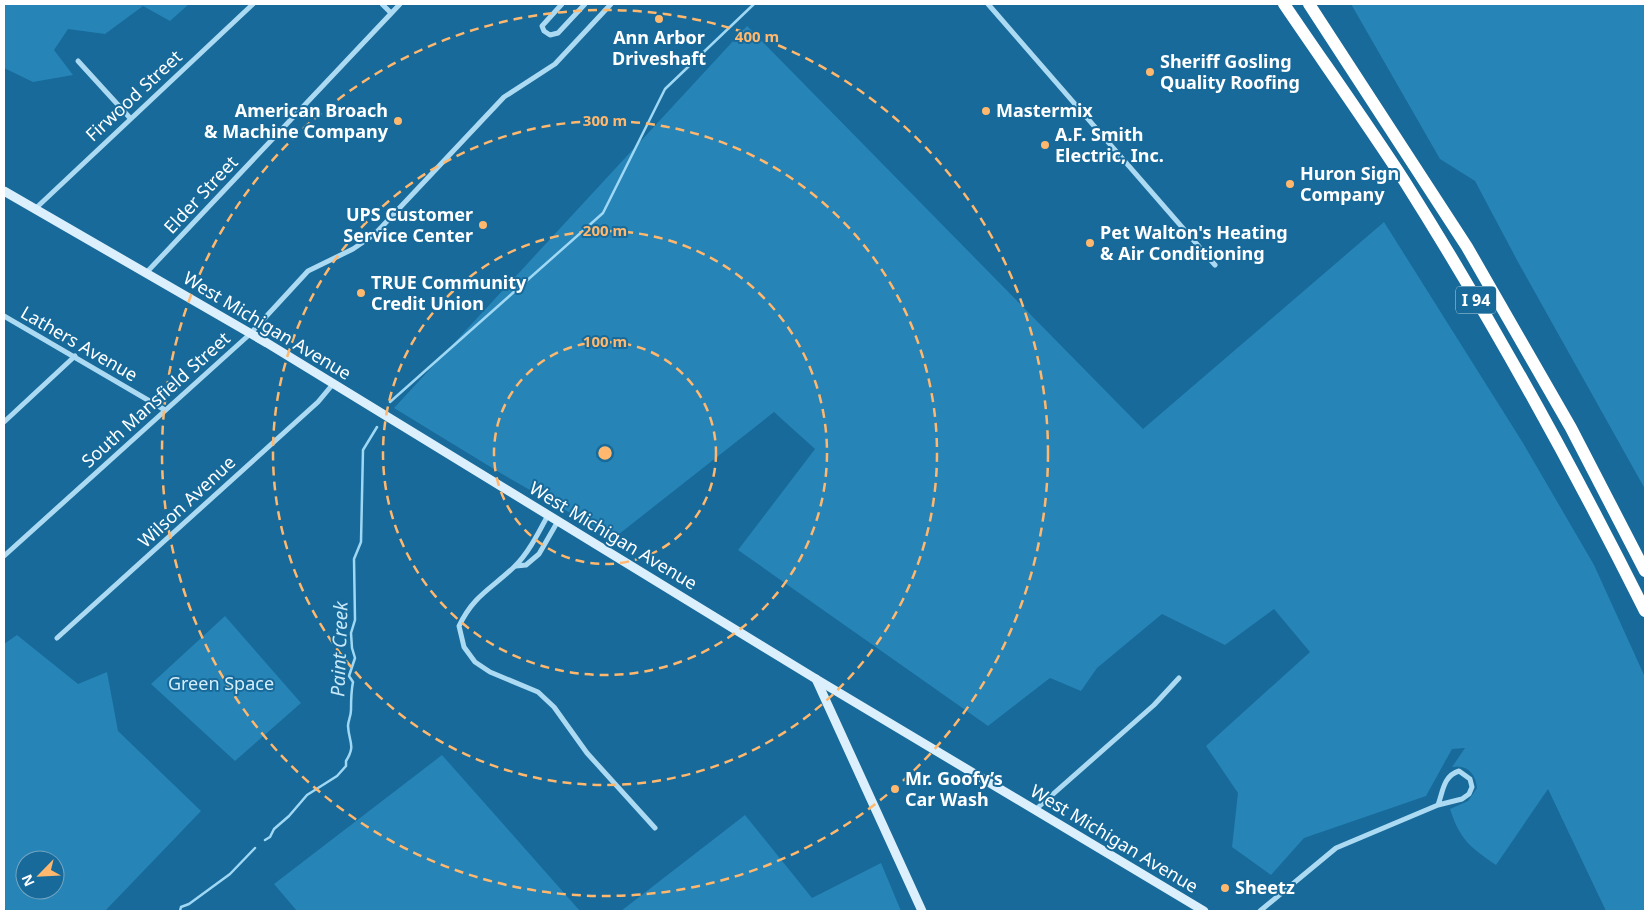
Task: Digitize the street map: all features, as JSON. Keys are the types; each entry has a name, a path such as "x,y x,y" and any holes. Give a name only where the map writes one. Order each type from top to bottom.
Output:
{"highway":[{"name":"I 94","path":"1284,4 1404,181 1457,267 1555,438 1645,611"},
{"name":"I 94","path":"1309,4 1467,247 1571,428 1645,571"}],"main road":[{"name":"West Michigan Avenue","path":"4,191 250,334 1034,811 1204,911"},
{"path":"816,679 922,911"}],"street":[{"name":"Firwood Street","path":"35,210 130,118 253,4"},
{"path":"382,4 391,13"},
{"name":"Elder Street","path":"146,273 400,4"},
{"path":"562,4 542,26 544,31 550,36 558,33 585,4"},
{"name":"South Mansfield Street","path":"4,556 250,334 308,272 353,249 375,234 504,97 555,64 611,4"},
{"path":"988,4 1214,265"},
{"path":"78,61 130,118"},
{"name":"Lathers Avenue","path":"4,316 165,410"},
{"path":"4,422 75,356"},
{"name":"Wilson Avenue","path":"57,638 323,397 333,384"},
{"path":"548,515 516,566 468,607 459,626 464,647 475,662 490,672 538,692 554,707 587,753 655,828"},
{"path":"516,566 526,566 539,554 558,521"},
{"path":"1034,811 1154,705 1179,678"},
{"path":"1260,911 1336,848 1438,806 1462,799 1469,794 1472,787 1470,779 1458,771 1451,774 1446,779 1438,806"}],"green space":[{"path":"4,4 189,4 170,21 143,6 105,34 68,29 54,50 73,75 33,82 4,68"},
{"path":"1351,4 1645,4 1645,489 1475,181 1440,159"},
{"path":"747,26 1143,429 1384,222 1523,443 1594,565 1645,677 1645,911 1606,911 1548,789 1496,865 1473,848 1462,836 1450,809 1468,801 1477,788 1475,778 1470,771 1462,767 1452,767 1465,748 1452,749 1426,796 1304,838 1271,875 1232,847 1238,793 1206,746 1310,652 1274,609 1225,645 1162,614 1097,668 1081,691 1050,678 988,726 738,550 815,449 774,412 614,538 502,474 394,408"},
{"name":"Green Space","path":"225,616 301,703 235,761 151,684"},
{"path":"17,635 78,684 107,672 118,731 201,811 105,911 7,911 4,908 4,644"},
{"path":"442,755 580,911 297,911 274,884"},
{"path":"745,815 812,898 881,863 901,911 621,911"}],"waterway":[{"name":"Paint Creek","path":"390,402 603,213 665,89 754,4"},
{"name":"Paint Creek","path":"265,840 270,837 274,829 289,816 307,795 337,776 346,766 346,761 351,751 348,726 353,682 349,676 355,658 351,633 355,620 354,559 361,542 363,450 377,427"},
{"name":"Paint Creek","path":"180,911 181,907 189,904 230,874 255,848"}],"place":[{"name":"Ann Arbor Driveshaft","path":"659,19"},
{"name":"Sheriff Gosling Quality Roofing","path":"1150,72"},
{"name":"Mastermix","path":"986,111"},
{"name":"American Broach & Machine Company","path":"398,121"},
{"name":"A.F. Smith Electric, Inc.","path":"1045,145"},
{"name":"Huron Sign Company","path":"1290,184"},
{"name":"UPS Customer Service Center","path":"483,225"},
{"name":"Pet Walton's Heating & Air Conditioning","path":"1090,243"},
{"name":"TRUE Community Credit Union","path":"361,293"},
{"name":"Mr. Goofy’s Car Wash","path":"895,789"},
{"name":"Sheetz","path":"1225,888"}]}
